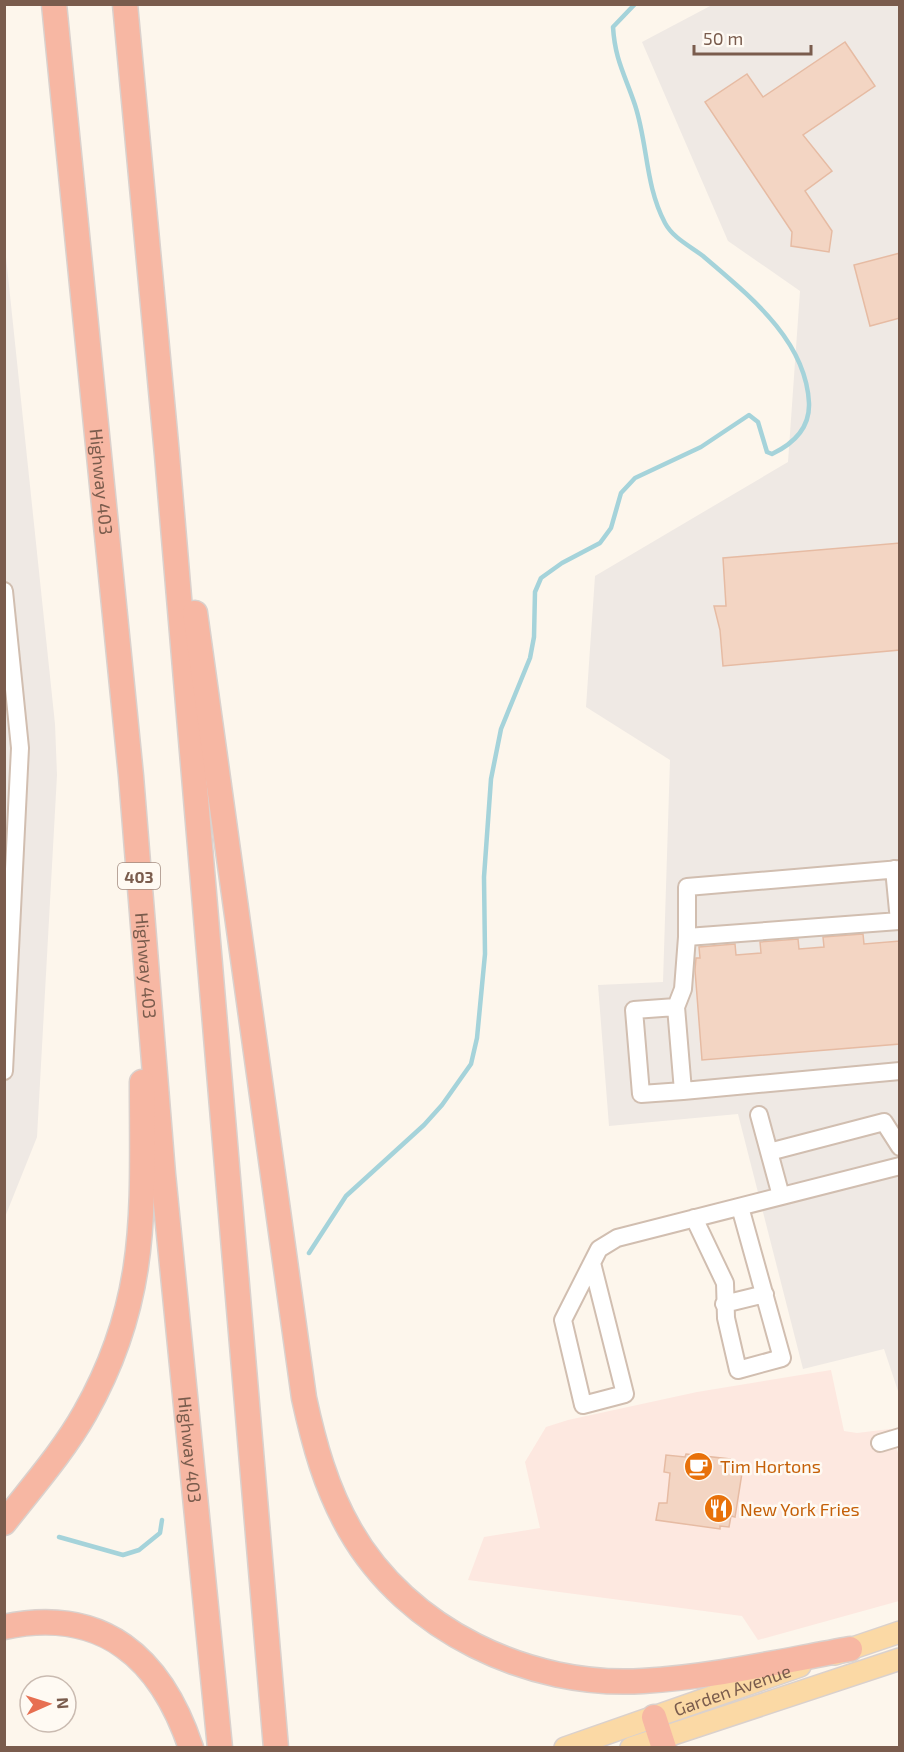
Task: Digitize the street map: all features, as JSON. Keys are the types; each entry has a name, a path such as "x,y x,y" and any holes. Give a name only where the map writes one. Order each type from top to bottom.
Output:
{"highway":[{"name":"Highway 403","path":"54,4 131,777 163,1174 220,1748"},
{"path":"124,4 167,455 276,1748"},
{"path":"167,455 182,512 304,1398 322,1471 350,1530 382,1575 422,1612 459,1638 483,1649 552,1672 588,1678 643,1681 730,1671 850,1649"},
{"path":"4,1523 88,1407 109,1367 122,1332 136,1279 142,1228 141,1058 124,815 131,777"},
{"path":"4,1627 31,1622 63,1622 87,1628 118,1642 149,1666 170,1698 191,1748"},
{"path":"270,1673 283,1712 287,1748"}],"main road":[{"name":"Garden Avenue","path":"631,1748 850,1649 900,1632"},
{"name":"Garden Avenue","path":"565,1748 660,1734 900,1659"}],"street":[{"path":"4,591 20,748 4,1071"},
{"path":"683,1090 676,1007 683,989 687,937 687,887 897,869 899,921 687,937"},
{"path":"676,1007 634,1010 641,1094 900,1071"},
{"path":"759,1115 781,1196"},
{"path":"769,1152 884,1122 900,1147"},
{"path":"592,1263 625,1394 583,1405 562,1320 599,1249 617,1238 900,1166"},
{"path":"694,1218 725,1283 724,1304 738,1370 782,1358 741,1207"},
{"path":"724,1304 765,1294"},
{"path":"880,1443 900,1437"}],"shaded area":[{"path":"712,5 899,5 899,1394 884,1349 803,1369 738,1114 609,1126 598,985 663,982 670,760 586,707 595,576 788,462 800,291 728,241 642,42"},
{"path":"4,238 55,724 57,775 37,1137 5,1217"},
{"path":"831,1370 844,1431 857,1433 890,1429 899,1456 899,1601 758,1640 742,1616 468,1580 484,1537 540,1528 525,1462 546,1427 568,1420 697,1392"}],"building":[{"path":"845,42 875,86 803,135 832,171 805,191 832,231 829,252 791,246 792,232 705,102 747,74 763,97"},
{"path":"900,253 900,318 870,326 854,265"},
{"path":"900,543 900,650 723,666 720,630 714,606 726,606 723,558"},
{"path":"863,934 864,944 900,941 900,1044 702,1060 695,970 696,958 700,958 699,947 735,944 736,955 761,953 760,942 798,939 799,949 824,947 823,937"},
{"path":"686,1454 730,1459 729,1462 738,1464 737,1472 742,1473 735,1517 731,1516 729,1527 720,1526 720,1529 656,1520 659,1503 667,1503 670,1473 664,1472 666,1455 685,1457"}],"waterway":[{"path":"309,1253 346,1196 424,1125 442,1105 471,1064 477,1038 485,954 484,877 491,779 501,729 530,658 534,637 535,592 541,578 562,563 600,543 611,528 621,493 635,478 701,447 749,415 758,422 767,452 772,454 793,440 807,420 809,403 805,380 786,338 738,286 672,233 659,209 650,180 639,120 614,39 613,27 635,4"},
{"path":"59,1537 123,1555 139,1550 160,1533 162,1520"}],"place":[{"name":"Tim Hortons","path":"699,1466"},
{"name":"New York Fries","path":"719,1509"}]}
